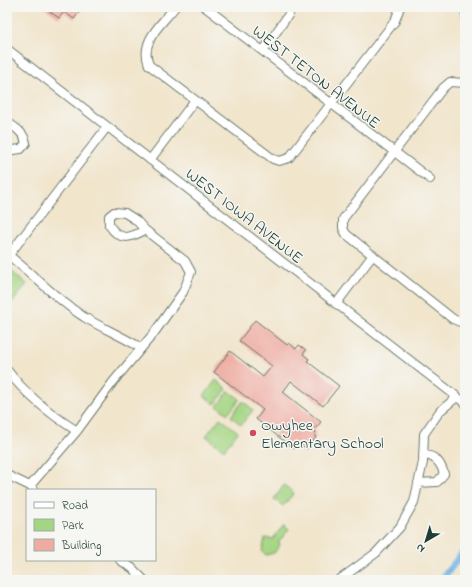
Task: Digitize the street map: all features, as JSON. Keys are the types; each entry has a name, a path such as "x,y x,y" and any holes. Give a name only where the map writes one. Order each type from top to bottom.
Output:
{"street":[{"path":"175,7 147,42 145,56 149,65 273,159 280,161 288,158 331,104 394,21 400,7"},
{"name":"WEST TETON AVENUE","path":"205,7 393,153 430,179"},
{"path":"263,51 289,14"},
{"name":"WEST IOWA AVENUE","path":"7,49 465,404"},
{"path":"465,83 450,82 443,88 343,219 343,228 346,234 453,318 465,324"},
{"path":"150,160 195,100"},
{"path":"7,122 20,131 25,137 26,143 21,149 13,150 7,148"},
{"path":"108,127 8,255 84,317 120,335 141,348"},
{"path":"7,475 32,488 113,382 154,333 183,292 191,272 185,261 145,230"},
{"path":"336,304 373,255"},
{"path":"7,370 22,389 59,420 77,431"},
{"path":"339,580 376,554 400,527 414,502 423,454 424,434 440,411 457,397"},
{"path":"418,483 437,482 444,474 442,464 430,455 423,454"},
{"path":"122,561 132,568 144,580"}],"green space":[{"path":"7,268 27,284 8,308 7,307"},
{"path":"216,380 227,389 215,404 204,396"},
{"path":"229,391 240,399 228,414 217,406"},
{"path":"243,401 253,410 241,425 231,416"},
{"path":"220,418 238,432 224,450 206,436"},
{"path":"284,485 294,493 283,506 274,499"},
{"path":"284,524 289,529 279,542 280,545 274,553 266,555 262,551 265,538 273,539"}],"building":[{"path":"43,7 83,7 74,19 64,12 59,18"},
{"path":"255,320 287,345 289,343 296,349 299,345 306,350 303,354 309,359 307,361 339,386 323,406 291,381 283,392 321,422 314,430 316,432 314,435 316,437 307,449 299,443 294,449 256,419 263,410 214,372 230,351 263,377 272,366 239,341"}],"waterway":[{"path":"462,7 465,15"},
{"path":"441,580 465,550"}],"place":[{"name":"Owyhee Elementary School","path":"253,433"}]}
